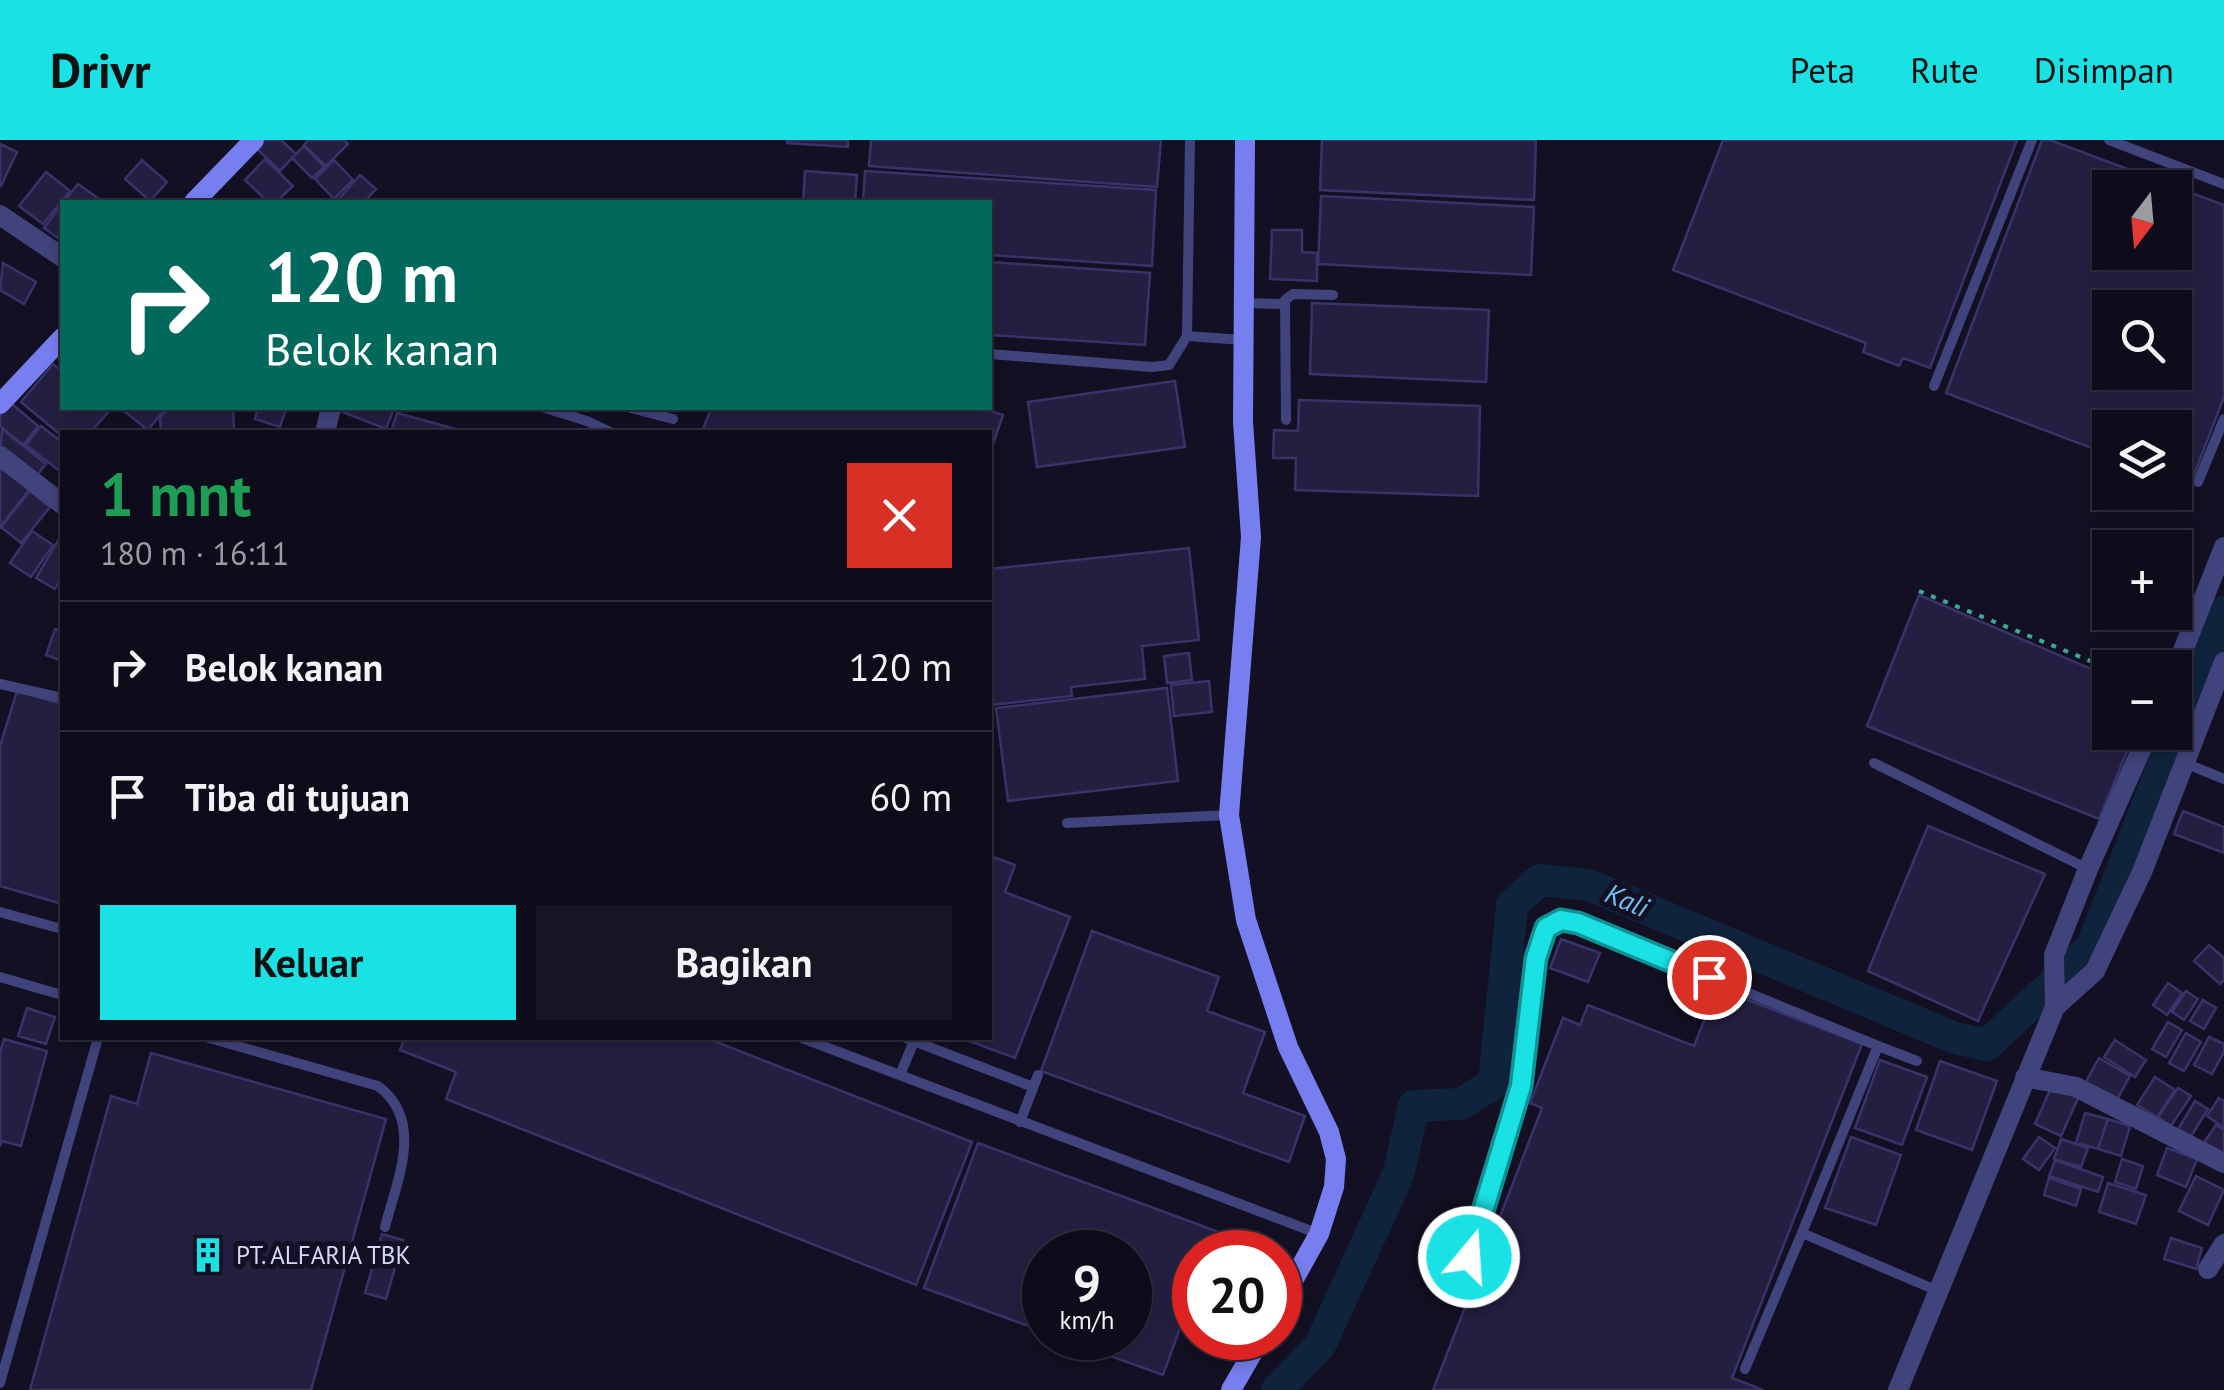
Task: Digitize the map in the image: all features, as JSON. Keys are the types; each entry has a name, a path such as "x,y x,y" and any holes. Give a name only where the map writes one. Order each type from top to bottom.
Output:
{"street":[{"path":"204,199 254,140"},
{"path":"1245,140 1243,422 1251,537 1229,815 1246,920 1288,1047 1329,1132 1336,1159 1334,1188 1320,1234 1302,1266"},
{"path":"0,215 60,256"},
{"path":"0,404 60,340"},
{"path":"0,456 60,502"},
{"path":"2183,650 2224,546"},
{"path":"2055,1006 2095,970 2142,872 2224,662"},
{"path":"1898,1390 2055,1006 2054,955 2141,750"},
{"path":"2025,1077 2076,1087 2224,1163"},
{"path":"2208,1269 2224,1244"},
{"path":"1231,1390 1248,1360"}],"lane":[{"path":"992,354 1169,365 1187,336 1190,140"},
{"path":"1934,386 2032,140"},
{"path":"2109,140 2224,184"},
{"path":"1286,420 1284,304 1289,294 1333,296"},
{"path":"1244,303 1284,304"},
{"path":"1187,336 1243,340"},
{"path":"552,410 606,430"},
{"path":"638,410 673,419"},
{"path":"2198,482 2224,418"},
{"path":"0,684 60,698"},
{"path":"1874,763 2088,869"},
{"path":"2185,763 2223,777"},
{"path":"1066,824 1229,815"},
{"path":"0,912 60,928"},
{"path":"1457,1293 1521,1086 1536,958 1546,928 1561,920 1578,923 1917,1062"},
{"path":"0,977 60,994"},
{"path":"0,1383 97,1040"},
{"path":"216,1040 378,1086 388,1094 403,1118 406,1137 385,1227"},
{"path":"807,1040 1320,1234"},
{"path":"900,1076 910,1040"},
{"path":"913,1040 1033,1088"},
{"path":"1745,1370 1878,1046"},
{"path":"1020,1122 1038,1075"},
{"path":"1802,1233 1938,1291"}],"path":[{"path":"1918,591 2092,662"}],"building":[{"path":"257,140 281,140 296,154 280,171 253,145"},
{"path":"308,140 344,140 348,144 326,166 304,145"},
{"path":"848,140 848,147 787,143"},
{"path":"871,140 1161,140 1157,187 869,166"},
{"path":"1322,140 1536,140 1534,200 1320,190"},
{"path":"1723,140 2017,140 1930,368 1903,358 1899,366 1863,352 1866,343 1673,270"},
{"path":"2042,140 2130,170 2092,170 2092,270 2192,270 2192,193 2224,205 2224,397 2192,480 2192,410 2092,410 2092,448 1946,393"},
{"path":"0,144 17,152 1,186 0,186"},
{"path":"304,146 324,167 312,178 292,158"},
{"path":"265,159 293,186 278,200 266,200 245,180"},
{"path":"142,160 167,182 149,200 125,179"},
{"path":"334,160 353,180 334,199 315,179"},
{"path":"805,171 857,175 855,200 803,200"},
{"path":"865,171 1156,190 1152,266 992,255 992,200 863,200"},
{"path":"46,172 70,191 43,224 19,206"},
{"path":"360,175 376,189 366,200 338,200"},
{"path":"78,184 99,199 98,200 66,200"},
{"path":"1321,196 1534,207 1531,275 1318,264"},
{"path":"60,207 60,240 44,228"},
{"path":"1272,230 1302,230 1302,252 1317,253 1317,281 1270,279"},
{"path":"992,262 1150,273 1145,345 992,335"},
{"path":"3,263 36,282 24,304 0,290"},
{"path":"1312,303 1489,310 1486,382 1310,374"},
{"path":"53,364 60,370 60,410 109,411 93,430 60,430 60,434 21,402"},
{"path":"1175,381 1185,447 1037,467 1028,402"},
{"path":"1299,400 1480,406 1478,496 1295,490 1296,458 1273,458 1274,430 1298,431"},
{"path":"11,403 38,426 23,445 0,426 0,416"},
{"path":"123,410 164,410 148,430"},
{"path":"167,410 233,410 234,430 161,430 160,418"},
{"path":"257,410 286,410 280,427 255,419"},
{"path":"344,410 393,410 386,429"},
{"path":"710,410 988,410 1003,415 992,447 992,430 703,430"},
{"path":"397,413 459,430 392,430"},
{"path":"41,426 60,440 60,471 26,445"},
{"path":"2,429 46,464 33,480 0,453"},
{"path":"0,465 32,486 0,527"},
{"path":"30,491 50,507 21,543 1,527"},
{"path":"32,531 53,545 31,577 10,563"},
{"path":"60,537 60,580 55,589 36,578"},
{"path":"1189,548 1199,640 1142,646 1145,679 1071,687 1072,696 992,705 992,569"},
{"path":"1919,595 2092,669 2092,750 2128,750 2099,819 1867,726"},
{"path":"55,629 60,630 60,660 46,655"},
{"path":"1189,653 1192,680 1167,683 1164,656"},
{"path":"1209,681 1212,712 1174,716 1171,685"},
{"path":"1167,688 1178,781 1008,801 996,708"},
{"path":"17,691 60,703 60,903 0,886 0,746"},
{"path":"2183,811 2224,827 2224,853 2174,834"},
{"path":"1928,826 2045,874 1978,1021 1868,971"},
{"path":"992,857 1015,865 1005,892 1070,917 1015,1058 966,1040 992,1040"},
{"path":"1092,931 1219,977 1207,1011 1265,1032 1243,1093 1305,1116 1289,1162 1041,1071"},
{"path":"1561,939 1600,953 1588,982 1550,968"},
{"path":"2209,945 2224,958 2224,980 2220,984 2194,961"},
{"path":"2168,983 2182,993 2167,1015 2153,1005"},
{"path":"1717,988 1862,1044 1732,1378 1763,1390 1433,1390 1542,1108 1530,1103 1563,1018 1580,1025 1588,1005 1694,1046"},
{"path":"2186,991 2198,999 2184,1020 2172,1012"},
{"path":"2203,1000 2216,1008 2204,1029 2190,1021"},
{"path":"27,1008 55,1017 46,1044 18,1036"},
{"path":"2168,1022 2182,1030 2166,1057 2152,1049"},
{"path":"2186,1033 2201,1042 2184,1071 2169,1063"},
{"path":"2209,1037 2224,1044 2212,1074 2194,1065"},
{"path":"4,1039 47,1051 21,1146 2,1141 0,1146 0,1052"},
{"path":"404,1040 711,1040 972,1142 916,1285 446,1099 456,1072 400,1050"},
{"path":"2115,1040 2146,1060 2135,1077 2104,1057"},
{"name":"PT. ALFARIA TBK","path":"151,1053 386,1119 311,1390 30,1390 111,1096 137,1104"},
{"path":"2099,1058 2130,1076 2114,1105 2083,1087"},
{"path":"1880,1060 1927,1077 1902,1145 1855,1128"},
{"path":"1940,1061 1997,1081 1972,1150 1916,1130"},
{"path":"2155,1077 2175,1090 2157,1117 2137,1105"},
{"path":"2053,1083 2080,1094 2061,1136 2035,1124"},
{"path":"2178,1088 2191,1096 2171,1126 2158,1117"},
{"path":"2219,1098 2224,1101 2224,1128 2207,1116"},
{"path":"2195,1101 2208,1109 2190,1138 2177,1131"},
{"path":"2085,1113 2108,1119 2098,1149 2076,1143"},
{"path":"2108,1119 2130,1126 2121,1156 2098,1149"},
{"path":"2216,1125 2224,1130 2224,1157 2203,1144"},
{"path":"1851,1137 1901,1155 1876,1225 1825,1208"},
{"path":"2039,1137 2055,1148 2039,1170 2023,1159"},
{"path":"2061,1139 2088,1148 2081,1167 2054,1159"},
{"path":"978,1143 1213,1230 1172,1230 1172,1350 1163,1375 1121,1360 1152,1360 1152,1230 1022,1230 1022,1324 924,1288"},
{"path":"2167,1148 2197,1159 2186,1187 2157,1175"},
{"path":"2122,1159 2143,1166 2136,1189 2115,1182"},
{"path":"2055,1160 2103,1177 2098,1192 2049,1176"},
{"path":"2196,1176 2224,1190 2208,1225 2179,1211"},
{"path":"2049,1178 2081,1189 2076,1206 2044,1195"},
{"path":"2108,1183 2146,1195 2136,1224 2099,1212"},
{"path":"382,1234 403,1240 386,1299 365,1293"},
{"path":"2171,1238 2202,1248 2196,1269 2164,1259"}],"waterway":[{"name":"Kali","path":"1277,1390 1320,1345 1398,1175 1414,1106 1461,1104 1494,1083 1512,905 1540,880 1589,885 1955,1038 1987,1045 2091,948 2224,612"}],"place":[{"name":"PT. ALFARIA TBK","path":"208,1255"}],"route":[{"path":"1469,1257 1521,1086 1536,958 1546,928 1561,920 1578,923 1709,977"}]}
